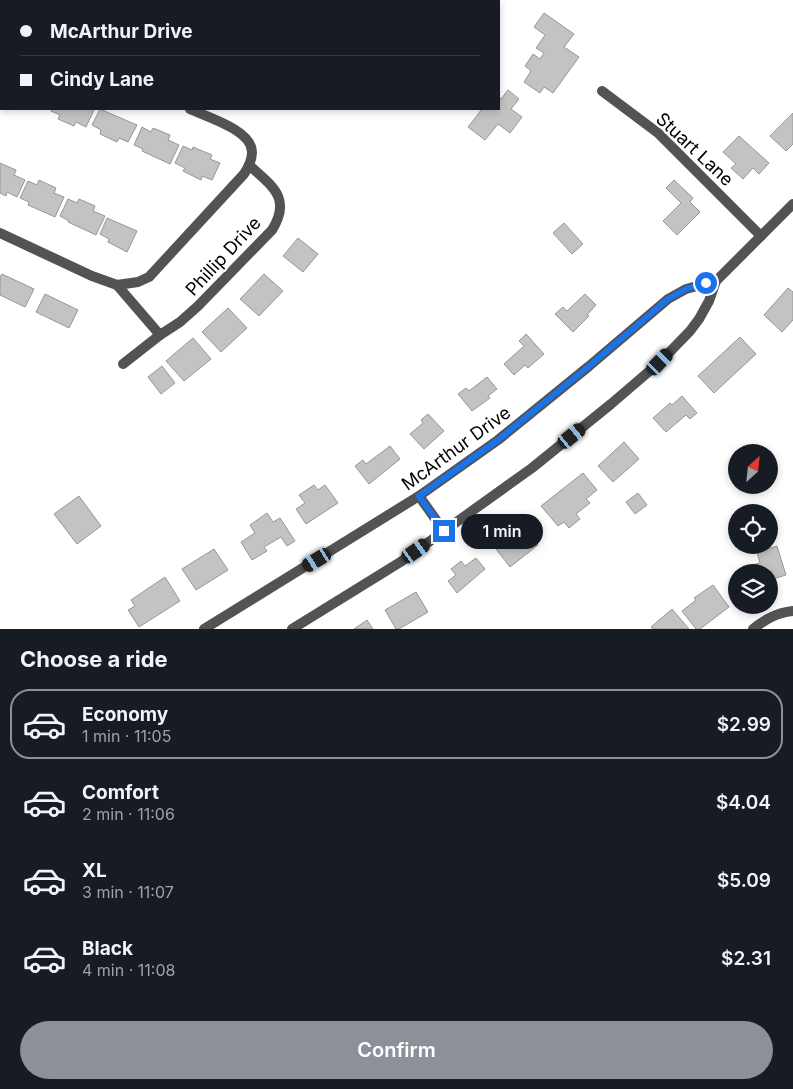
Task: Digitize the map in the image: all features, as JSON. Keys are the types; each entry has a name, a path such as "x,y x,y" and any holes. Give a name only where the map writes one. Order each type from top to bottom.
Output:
{"street":[{"name":"Stuart Lane","path":"602,91 658,133 761,236"},
{"path":"0,233 92,276 117,285 138,282 149,277 244,174 249,165 252,152 250,145 241,132 192,110"},
{"name":"Phillip Drive","path":"123,364 180,322 198,306 272,230 277,222 281,203 277,193 270,184 249,165"},
{"name":"McArthur Drive","path":"292,629 402,561 532,468 611,404 660,362 700,320 716,281 793,204"},
{"name":"McArthur Drive","path":"204,629 419,496 498,440 668,299 695,286 716,281"},
{"path":"117,285 160,335"},
{"path":"419,496 444,531"},
{"path":"753,629 779,613 793,612"}],"building":[{"path":"544,13 574,34 564,47 579,57 553,93 544,87 540,93 524,82 531,71 525,66 533,54 540,59 544,53 536,48 545,35 534,27"},
{"path":"508,90 519,99 511,109 522,117 510,133 498,124 485,140 468,127 481,110 500,110 501,99"},
{"path":"94,110 86,127 76,122 74,126 58,119 60,115 51,111"},
{"path":"100,110 102,110 137,125 128,142 119,138 117,142 100,134 101,130 92,125"},
{"path":"793,113 793,144 786,151 770,136"},
{"path":"142,127 151,132 153,128 170,135 168,140 179,145 170,164 142,151 143,149 134,145"},
{"path":"739,136 769,163 759,174 753,168 743,179 731,168 736,164 723,152"},
{"path":"183,146 192,150 193,147 212,155 210,159 220,163 212,180 202,176 201,180 183,171 185,168 175,163"},
{"path":"0,163 16,170 14,175 25,180 17,197 7,192 6,196 0,193"},
{"path":"39,180 56,188 54,193 64,197 55,217 28,205 29,202 20,198 28,181 37,185"},
{"path":"674,180 693,198 690,202 700,212 677,235 663,221 681,203 666,188"},
{"path":"68,199 77,203 79,199 95,206 93,211 105,216 96,235 68,222 60,216"},
{"path":"107,218 137,231 127,252 108,242 109,239 100,234"},
{"path":"564,223 583,244 572,254 553,233"},
{"path":"298,238 318,254 303,272 283,256"},
{"path":"2,274 34,289 25,307 0,295 0,277"},
{"path":"264,274 283,291 259,316 240,299"},
{"path":"788,288 793,292 793,320 782,332 764,315"},
{"path":"45,294 78,310 69,328 36,312"},
{"path":"585,294 596,305 587,315 589,316 573,332 555,314 563,307 567,311"},
{"path":"228,308 247,328 221,352 202,332"},
{"path":"526,334 544,354 528,368 525,365 514,375 504,364 524,346 519,341"},
{"path":"740,337 756,354 714,393 698,376"},
{"path":"193,338 211,359 184,381 166,361"},
{"path":"162,366 175,383 161,394 148,377"},
{"path":"487,377 497,389 488,396 490,398 472,411 458,394 466,388 469,391"},
{"path":"682,396 697,413 690,419 686,415 666,432 653,418 670,403 672,405"},
{"path":"428,414 444,431 424,449 410,434 423,423 421,420"},
{"path":"624,442 639,459 613,482 598,466"},
{"path":"390,446 400,459 369,484 355,466 363,460 366,464"},
{"path":"583,473 597,490 586,499 590,503 576,514 580,519 569,528 564,522 558,526 541,506"},
{"path":"314,485 318,490 325,485 338,503 306,524 296,509 305,503 299,495"},
{"path":"638,493 647,505 635,514 626,502"},
{"path":"79,496 101,526 77,544 54,514"},
{"path":"267,513 273,522 280,518 295,541 287,546 281,537 264,547 267,551 252,560 241,542 255,533 250,525"},
{"path":"520,522 538,545 510,567 492,544"},
{"path":"214,549 228,570 196,590 182,569"},
{"path":"778,549 786,575 778,577 778,564 756,564 760,563 758,554 778,554"},
{"path":"476,558 485,569 457,593 448,581 456,575 451,569 461,561 465,566"},
{"path":"165,577 180,601 139,627 128,610 135,606 131,600"},
{"path":"713,585 728,608 700,629 696,629 682,611 696,600 694,598"},
{"path":"416,592 428,612 396,629 385,610"},
{"path":"672,609 689,629 653,629 651,627"},
{"path":"367,620 373,629 354,629"}],"route":[{"path":"444,531 419,496 498,440 668,299 686,289 706,283"}]}
